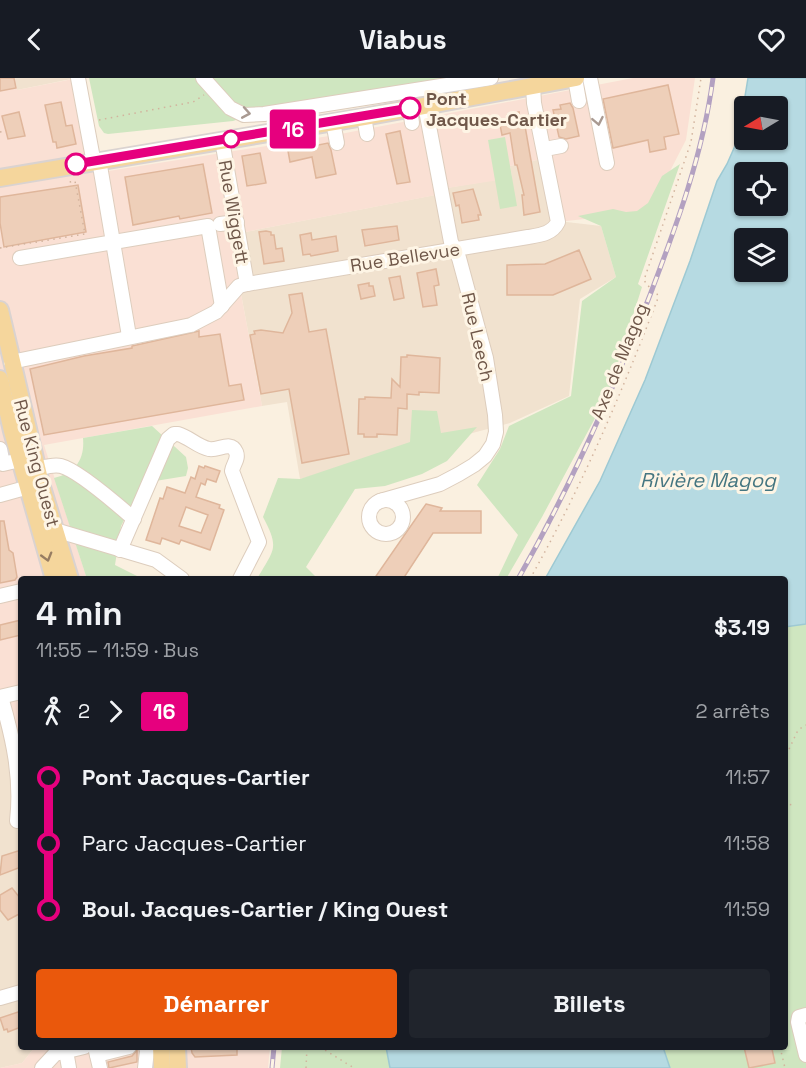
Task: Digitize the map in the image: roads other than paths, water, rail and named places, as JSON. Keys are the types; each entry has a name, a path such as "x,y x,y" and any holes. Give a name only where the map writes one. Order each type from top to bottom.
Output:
{"main road":[{"path":"0,178 203,135 222,140 333,122 366,125 416,112 472,104 533,86 576,78"},
{"path":"0,168 96,157"},
{"name":"Rue King Ouest","path":"0,310 6,373 35,480 53,576"},
{"name":"Rue King Ouest","path":"6,373 3,405 20,460 35,480 55,530 69,576"},
{"path":"161,1050 162,1068"},
{"path":"177,1050 178,1068"}],"street":[{"path":"78,78 86,122 96,157 129,336"},
{"path":"203,78 230,108 244,115 264,114 491,78"},
{"path":"576,78 579,100"},
{"path":"590,78 607,163"},
{"path":"533,86 534,103 545,149 561,146"},
{"name":"Rue Leech","path":"380,501 432,487 459,474 485,456 493,444 496,432 486,358 455,249 444,221 441,206 443,171 416,112"},
{"path":"333,122 337,142"},
{"name":"Rue Wiggett","path":"222,140 236,194 237,222 247,284"},
{"name":"Rue Bellevue","path":"247,284 544,234 555,228 558,222 545,149"},
{"path":"220,224 237,222"},
{"path":"20,258 208,226 222,306"},
{"path":"6,373 129,336 191,325 209,317 239,286 247,284"},
{"path":"120,550 168,439 174,434 185,436 208,449 229,446 233,448 237,458 232,471 259,542 242,576"},
{"path":"0,449 3,464 20,460"},
{"path":"0,495 35,480 52,466 64,467 114,501 134,519"},
{"path":"55,530 156,560 178,576"},
{"path":"0,596 18,592"},
{"path":"18,693 1,697 18,775"},
{"path":"17,821 18,811"},
{"path":"0,999 18,993"},
{"path":"803,1016 798,1022 806,1055"},
{"path":"42,1068 55,1054 70,1050"},
{"path":"97,1057 119,1050"},
{"path":"145,1068 147,1050"},
{"path":"66,1051 69,1068"}],"water":[{"name":"Rivière Magog","path":"748,78 806,78 806,624 788,627 788,576 547,576 600,481 645,380 690,261 717,181 734,148 734,150 788,150 788,96 745,96"},
{"path":"387,1050 664,1050 670,1068 390,1068"}],"railway":[{"path":"520,576 589,440 650,295 696,161 713,78"},
{"path":"272,1068 274,1050"}],"place":[{"name":"Pont Jacques-Cartier","path":"410,108"}]}
